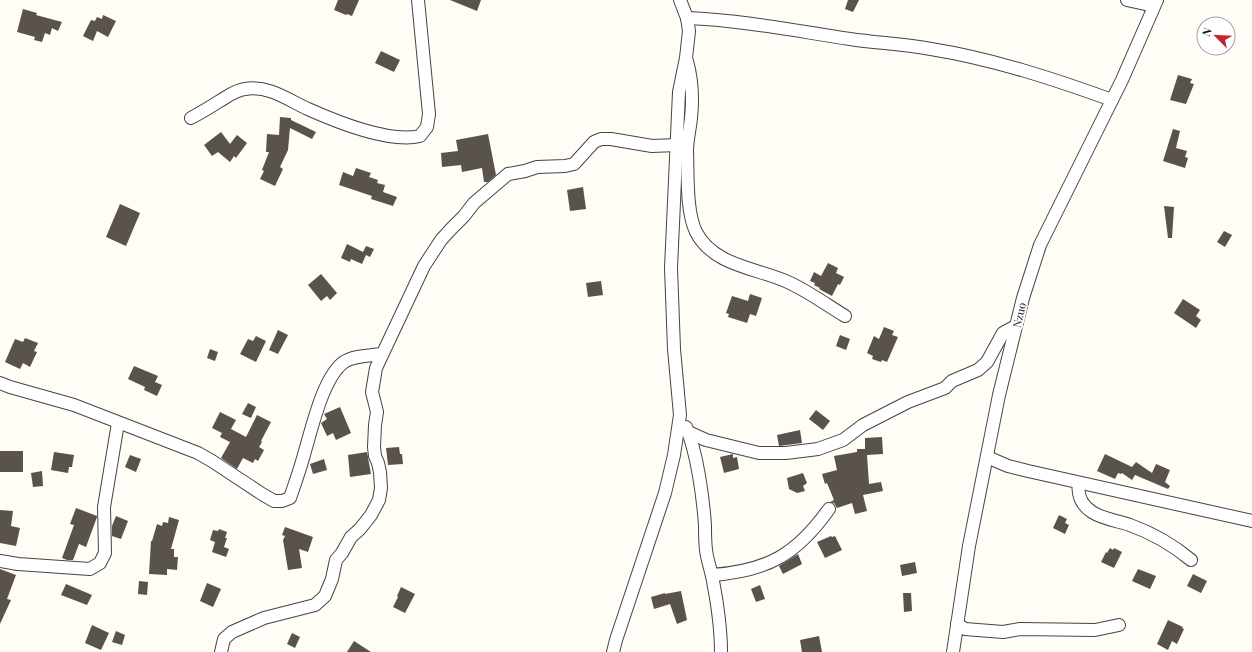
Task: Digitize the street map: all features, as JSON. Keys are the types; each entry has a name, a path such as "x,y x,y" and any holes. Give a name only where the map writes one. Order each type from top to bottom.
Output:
{"street":[{"path":"192,118 236,91 246,88 263,89 282,95 308,109 357,129 410,138 420,136 427,127 428,114 418,0"},
{"path":"613,652 639,567 665,493 674,455 680,415 674,349 671,268 679,92 686,58 689,31 687,18 680,0"},
{"path":"1127,0 1155,3"},
{"name":"Nzuo","path":"953,652 969,546 999,395 1023,298 1040,245 1112,100 1155,3"},
{"path":"687,18 720,19 852,39 932,49 1057,80 1112,100"},
{"path":"686,58 692,87 691,118 687,146 690,214 696,233 707,248 716,254 749,269 790,283 845,316"},
{"path":"221,652 224,639 232,632 264,618 315,605 325,596 332,579 336,560 342,553 351,537 360,529 371,515 379,500 381,488 378,463 375,456 374,425 376,412 372,392 376,368 424,266 441,240 474,203 508,174 537,167 565,166 574,164 594,142 601,139 611,139 652,146 677,144"},
{"path":"688,432 706,440 759,453 786,453 818,449 844,440 864,425 908,402 944,388 952,381 978,370 987,362 1003,333 1016,326"},
{"path":"0,383 74,405 198,453 274,501 282,501 290,498 314,418 331,378 344,362 355,358 382,354"},
{"path":"680,415 688,432 700,485 706,550 712,575 721,637 721,652"},
{"path":"0,560 18,564 90,569 100,563 105,553 104,507 118,423"},
{"path":"987,457 1008,466 1252,521"},
{"path":"1079,483 1078,495 1082,503 1091,512 1131,525 1175,547 1191,560"},
{"path":"712,575 750,570 779,558 799,545 815,528 829,509"},
{"path":"957,624 965,629 1003,632 1020,629 1094,630 1119,625"}],"building":[{"path":"338,0 359,0 352,16 334,10"},
{"path":"450,0 481,0 477,11"},
{"path":"848,0 859,0 853,12 845,9"},
{"path":"23,9 37,13 36,15 62,22 58,31 52,28 50,35 45,33 42,42 34,40 35,37 17,32"},
{"path":"103,15 116,21 108,37 97,31 93,41 83,36 91,20 95,21 97,17 102,19"},
{"path":"381,51 400,60 394,72 375,63"},
{"path":"1178,75 1192,79 1190,83 1194,84 1186,104 1170,100"},
{"path":"280,117 291,118 291,120 316,132 312,139 290,128 288,150 280,167 283,169 275,186 260,179 264,171 262,170 269,152 266,152 267,134 279,135"},
{"path":"1173,129 1180,131 1176,148 1187,151 1185,157 1188,158 1185,168 1163,161"},
{"path":"221,132 230,144 237,135 247,143 236,158 234,156 230,162 218,152 212,156 204,145"},
{"path":"488,134 496,175 488,182 484,182 482,168 462,172 461,165 442,167 441,153 458,151 456,140"},
{"path":"356,168 371,173 369,177 378,180 377,183 385,185 383,192 397,197 393,206 371,199 372,196 339,185 343,172 353,176"},
{"path":"583,187 586,209 570,211 567,190"},
{"path":"120,204 140,213 126,246 106,237"},
{"path":"1164,206 1174,207 1172,238 1168,238"},
{"path":"1224,231 1232,235 1225,247 1217,242"},
{"path":"347,244 363,252 366,246 374,249 370,257 366,255 362,264 351,259 350,262 341,258"},
{"path":"828,263 838,268 836,273 844,277 840,285 838,284 832,296 819,289 820,288 814,285 815,283 810,281 814,272 821,276"},
{"path":"321,274 337,293 330,300 327,296 321,301 308,285"},
{"path":"601,281 603,295 588,297 586,283"},
{"path":"750,294 762,298 756,316 750,314 747,323 728,317 729,314 726,313 732,296 748,301"},
{"path":"1183,299 1200,310 1196,316 1201,320 1196,328 1174,313"},
{"path":"884,327 894,331 892,335 898,337 887,362 882,360 881,362 872,359 873,356 867,353 874,336 879,339"},
{"path":"278,330 288,335 278,354 269,350"},
{"path":"840,335 850,339 846,350 836,346"},
{"path":"256,336 266,341 256,362 240,354 248,339 253,341"},
{"path":"25,338 38,343 34,351 37,352 30,367 23,363 20,369 5,362 15,339 23,342"},
{"path":"210,349 218,352 215,361 207,358"},
{"path":"134,366 158,376 155,382 162,385 157,396 144,390 145,387 128,379"},
{"path":"248,403 256,407 251,418 242,414"},
{"path":"340,407 351,433 336,440 333,433 327,436 321,423 327,419 324,414"},
{"path":"816,410 830,421 823,430 809,419"},
{"path":"220,412 236,420 231,429 246,437 257,415 271,422 259,447 264,450 258,461 255,459 253,463 243,458 237,469 221,458 230,442 220,437 222,433 212,428"},
{"path":"800,430 802,443 779,446 777,435"},
{"path":"882,437 883,454 867,455 869,484 881,482 883,491 863,495 867,511 855,514 852,503 837,508 834,503 830,502 834,500 827,483 825,484 822,474 837,470 834,456 857,452 857,449 865,449 865,438"},
{"path":"399,447 400,454 402,454 403,464 388,465 386,448"},
{"path":"0,451 23,451 23,472 0,472"},
{"path":"54,452 74,455 72,467 69,467 68,473 51,470"},
{"path":"367,452 371,474 350,477 348,455"},
{"path":"733,454 733,458 737,457 739,469 724,473 720,457"},
{"path":"1105,454 1132,467 1136,462 1152,473 1156,464 1170,470 1165,482 1170,486 1168,489 1135,475 1132,480 1122,473 1118,473 1115,479 1097,471"},
{"path":"130,455 141,459 136,472 125,467"},
{"path":"324,459 327,470 313,474 310,464"},
{"path":"42,471 43,486 33,487 31,473"},
{"path":"803,473 807,483 803,486 805,491 797,493 789,489 787,478"},
{"path":"76,508 97,517 86,547 79,544 73,560 67,560 62,558 74,525 70,524"},
{"path":"0,510 13,511 11,526 20,528 16,546 0,543"},
{"path":"1059,515 1067,519 1065,523 1069,525 1065,534 1053,528"},
{"path":"116,516 128,521 121,539 112,536 112,526"},
{"path":"169,517 179,520 171,549 174,549 174,557 178,557 177,570 167,569 167,575 149,574 151,541 157,524 162,526 163,522 168,523"},
{"path":"285,527 313,537 308,552 299,549 302,568 288,570 283,540 285,536 282,535"},
{"path":"219,529 227,532 224,547 229,549 226,557 212,552 215,542 210,540 213,530 218,531"},
{"path":"831,536 835,536 842,550 825,558 817,542"},
{"path":"1110,548 1113,550 1114,548 1122,552 1114,568 1101,562 1106,552 1107,553"},
{"path":"798,554 802,564 783,574 779,566"},
{"path":"915,562 917,573 902,576 900,565"},
{"path":"0,569 16,575 7,599 11,600 0,624"},
{"path":"1138,569 1156,576 1150,589 1132,581"},
{"path":"1193,574 1207,581 1201,593 1187,586"},
{"path":"139,581 148,582 147,595 138,594"},
{"path":"207,583 221,589 213,607 200,601"},
{"path":"66,584 92,595 87,605 61,595"},
{"path":"760,585 765,599 756,602 751,589"},
{"path":"401,587 415,594 405,613 393,607"},
{"path":"681,591 687,620 677,624 670,604 654,609 651,597"},
{"path":"903,593 911,593 912,611 904,612"},
{"path":"1168,620 1183,627 1182,628 1184,629 1177,644 1172,641 1168,650 1157,644"},
{"path":"92,625 109,633 101,650 85,643"},
{"path":"116,631 125,635 122,645 112,642"},
{"path":"292,633 300,637 295,648 287,644"},
{"path":"819,636 822,652 802,652 800,640"},
{"path":"354,641 371,652 347,652"}]}
